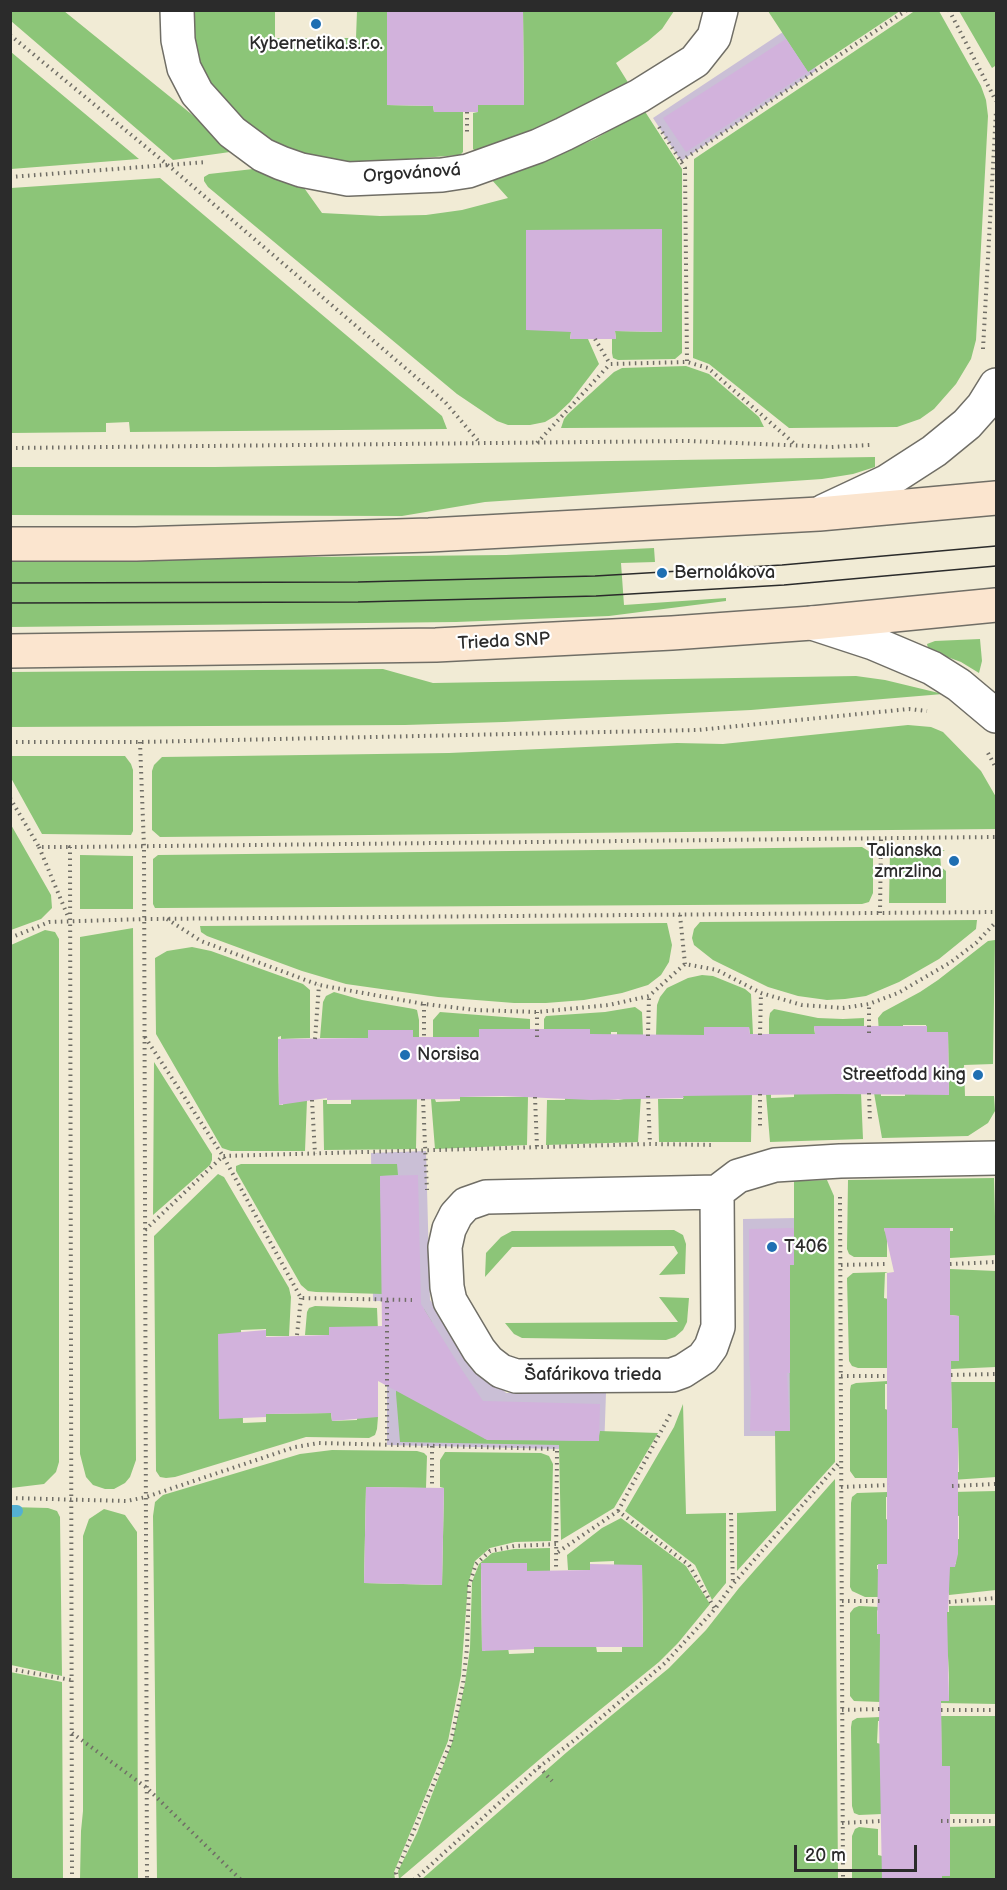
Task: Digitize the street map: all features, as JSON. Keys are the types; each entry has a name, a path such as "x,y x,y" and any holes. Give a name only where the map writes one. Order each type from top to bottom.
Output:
{"street":[{"name":"Orgovánová","path":"177,10 178,40 184,68 197,93 232,132 263,155 301,170 348,179 442,176 468,171 538,146 639,96 695,61 714,37 721,10"},
{"path":"819,514 886,482 934,451 967,424 983,406 989,371"},
{"path":"10,544 429,535 819,514 996,498"},
{"name":"Trieda SNP","path":"10,651 436,645 636,636 812,623 996,605"},
{"path":"812,623 873,643 932,668 959,685 996,716"},
{"path":"717,1192 738,1176 756,1169 794,1163 996,1158"},
{"name":"Šafárikova trieda","path":"717,1192 718,1327 711,1347 703,1358 693,1366 672,1375 516,1376 501,1371 479,1350 450,1301 444,1247 456,1215 466,1204 486,1197 717,1192"}],"path":[{"path":"681,161 907,10"},
{"path":"949,10 996,101"},
{"path":"10,35 169,166 445,402 481,443"},
{"path":"639,96 685,168 687,362"},
{"path":"989,371 984,348 996,111"},
{"path":"10,177 169,166 263,155"},
{"path":"595,339 610,364"},
{"path":"536,443 610,364 687,362 708,368 796,446"},
{"path":"10,448 687,441 831,447 872,445"},
{"path":"10,742 140,742 698,730 909,709 932,712"},
{"path":"140,742 145,919 147,1880"},
{"path":"10,798 39,847 70,923"},
{"path":"880,914 881,837"},
{"path":"39,847 996,837"},
{"path":"70,846 72,1880"},
{"path":"10,938 49,922 145,919 996,912"},
{"path":"680,915 685,964"},
{"path":"166,919 201,941 319,985 424,1004 476,1010 537,1012 609,1005 649,996 685,964"},
{"path":"685,964 717,970 761,993 802,1005 843,1008 869,1004 898,993 942,968 976,943 996,922"},
{"path":"315,1039 319,985"},
{"path":"760,1035 761,993"},
{"path":"648,1036 649,996"},
{"path":"424,1004 424,1037"},
{"path":"869,1004 869,1033"},
{"path":"537,1012 537,1037"},
{"path":"145,1037 223,1156 301,1298 297,1335"},
{"path":"869,1093 871,1132"},
{"path":"759,1094 760,1134"},
{"path":"648,1096 650,1144"},
{"path":"535,1097 537,1147"},
{"path":"312,1100 315,1154"},
{"path":"145,1230 223,1156 650,1144 716,1145"},
{"path":"840,1161 843,1880"},
{"path":"950,1264 996,1262"},
{"path":"841,1265 887,1264"},
{"path":"301,1298 387,1301 387,1445"},
{"path":"951,1375 996,1374"},
{"path":"557,1552 618,1511 674,1409 676,1398 672,1375"},
{"path":"841,1376 888,1376"},
{"path":"10,1498 127,1501 146,1497 296,1447 320,1443 557,1449 556,1570"},
{"path":"432,1446 432,1488"},
{"path":"414,1880 539,1767 576,1739 665,1663 715,1609 733,1584 842,1461"},
{"path":"952,1486 996,1484"},
{"path":"841,1486 889,1485"},
{"path":"618,1511 689,1565 715,1609"},
{"path":"731,1512 733,1584"},
{"path":"398,1880 396,1873 451,1742 463,1684 470,1586 476,1564 490,1551 514,1546 557,1544"},
{"path":"949,1602 996,1598"},
{"path":"842,1601 880,1601"},
{"path":"10,1669 71,1680"},
{"path":"842,1710 880,1709"},
{"path":"941,1710 996,1710"},
{"path":"71,1732 147,1788 241,1880"},
{"path":"539,1767 552,1781"},
{"path":"842,1822 881,1821"},
{"path":"941,1821 996,1821"}],"shaded area":[{"path":"789,28 817,70 681,161 653,118"},
{"path":"426,1151 430,1300 506,1393 606,1393 604,1450 387,1445 387,1301 373,1301 371,1153"},
{"path":"797,1218 798,1436 744,1436 743,1219"}],"green space":[{"path":"916,10 939,11 981,86 986,100 988,116 976,340 971,359 956,384 934,409 920,419 897,427 789,428 709,364 693,358 694,159"},
{"path":"11,11 64,11 237,151 173,160 11,21"},
{"path":"192,11 275,11 275,38 356,38 357,11 387,11 387,105 433,106 434,112 463,112 463,152 460,155 357,163 323,160 298,153 268,138 244,121 221,99 209,81 199,61 192,34"},
{"path":"523,11 674,11 662,29 616,63 629,84 532,135 482,153 475,151 473,149 473,113 478,112 478,105 524,105"},
{"path":"768,11 900,11 808,72"},
{"path":"959,11 996,11 995,66 992,68"},
{"path":"11,52 139,159 11,169"},
{"path":"644,110 682,169 682,353 675,359 618,360 613,358 612,353 612,339 616,339 615,331 662,332 662,229 571,332 570,339 588,339 599,364 570,402 555,416 545,422 530,425 508,425 497,421 457,394 208,187 204,181 204,177 209,174 262,168 302,185 322,213 380,216 426,215 462,210 508,198 491,179 531,167 595,139"},
{"path":"160,178 442,416 447,429 130,432 129,422 106,423 106,432 11,433 11,188"},
{"path":"686,366 709,374 759,417 764,427 561,428 568,414 614,372 622,368"},
{"path":"875,457 875,467 853,474 822,479 485,502 402,516 11,515 11,467 215,467"},
{"path":"654,548 655,562 621,563 624,605 726,598 726,601 609,616 456,622 11,627 10,560 506,555"},
{"path":"980,639 982,661 979,673 961,662 931,651 927,644 935,641"},
{"path":"383,669 433,683 856,676 885,680 943,694 751,710 504,722 405,725 11,727 10,672"},
{"path":"908,725 931,727 943,732 981,771 996,797 996,829 160,837 152,830 152,771 154,765 162,757 449,753 677,743 723,744"},
{"path":"10,756 125,756 133,770 133,831 131,835 42,834 11,778"},
{"path":"10,823 51,895 52,908 41,919 11,930"},
{"path":"862,847 873,857 873,893 869,902 862,904 155,908 153,904 153,859 158,855"},
{"path":"945,850 940,853 941,867 946,871 946,903 889,903 890,851"},
{"path":"80,855 133,856 133,909 80,909"},
{"path":"977,920 976,929 939,959 899,982 866,996 845,999 827,1000 798,996 768,987 713,960 694,945 692,938 694,929 700,922"},
{"path":"667,923 672,945 669,962 661,975 648,985 622,993 584,1000 546,1003 438,997 346,984 302,971 207,936 201,932 200,926"},
{"path":"133,928 136,1460 130,1477 125,1483 114,1489 105,1489 93,1485 86,1477 80,1454 80,937"},
{"path":"45,930 55,932 59,939 59,1462 56,1472 44,1484 11,1488 11,945"},
{"path":"995,940 993,1064 964,1065 965,1096 994,1096 995,1111 988,1123 968,1136 882,1138 874,1093 881,1093 881,1096 905,1096 905,1091 945,1091 945,1095 949,1095 948,1032 927,1032 926,1025 903,1025 903,1033 879,1033 878,1018 883,1012 938,980 988,941"},
{"path":"192,947 211,951 303,984 310,990 310,1038 281,1039 281,1036 278,1037 279,1105 283,1105 283,1100 307,1100 305,1151 231,1151 222,1148 156,1034 155,958 167,951"},
{"path":"702,975 713,976 745,989 751,994 753,1034 750,1034 749,1027 704,1027 704,1035 656,1036 657,1005 660,997 667,988 688,978"},
{"path":"334,992 362,1000 417,1010 419,1037 413,1037 412,1030 368,1030 368,1038 320,1038 323,1002 326,996"},
{"path":"635,1007 642,1012 643,1035 617,1035 617,1032 611,1032 611,1036 590,1037 589,1029 568,1029 544,1037 546,1016 605,1012"},
{"path":"774,1009 818,1018 864,1018 864,1033 814,1027 815,1034 769,1034 770,1013"},
{"path":"440,1012 530,1019 530,1037 524,1029 479,1029 479,1037 433,1037 433,1020"},
{"path":"154,1062 212,1154 212,1160 210,1165 153,1215"},
{"path":"794,1093 861,1093 863,1139 770,1142 766,1094 771,1094 771,1098 794,1097"},
{"path":"752,1094 751,1142 659,1142 658,1099 683,1099 683,1095"},
{"path":"565,1096 618,1100 641,1096 638,1142 546,1145 547,1100 565,1100"},
{"path":"460,1097 528,1097 527,1145 435,1149 431,1099 435,1099 436,1102 460,1101"},
{"path":"351,1099 417,1099 416,1149 324,1150 323,1100 327,1100 327,1104 351,1104"},
{"path":"241,1164 397,1164 398,1175 380,1176 383,1294 316,1292 308,1291 301,1285 236,1171 236,1166"},
{"path":"218,1174 224,1177 289,1288 291,1297 289,1336 266,1336 266,1329 241,1330 243,1423 266,1422 266,1414 331,1413 332,1421 357,1420 357,1413 378,1417 377,1429 375,1435 369,1438 306,1437 175,1477 160,1477 156,1471 154,1236"},
{"path":"994,1178 996,1255 950,1258 949,1231 953,1231 953,1228 884,1228 887,1232 887,1257 854,1257 849,1254 847,1249 848,1180"},
{"path":"827,1180 834,1196 835,1462 737,1571 737,1513 776,1511 775,1431 790,1431 789,1265 794,1265 794,1181"},
{"path":"674,1230 683,1235 686,1244 685,1274 659,1275 678,1253 674,1246 512,1247 485,1277 486,1253 501,1237 512,1231"},
{"path":"950,1269 996,1271 996,1367 951,1369 951,1361 959,1361 959,1316 950,1315"},
{"path":"888,1272 885,1273 884,1298 888,1299 888,1368 852,1366 849,1361 847,1278 853,1273"},
{"path":"659,1297 689,1298 687,1322 683,1330 675,1337 666,1340 522,1338 514,1334 505,1323 678,1322"},
{"path":"315,1306 377,1308 378,1331 355,1327 329,1327 329,1335 305,1335 307,1312 309,1308"},
{"path":"412,1309 424,1309 432,1322 400,1341 485,1439 598,1441 600,1431 658,1433 614,1508 561,1540 559,1445 400,1442 396,1394 397,1321"},
{"path":"888,1381 888,1384 885,1384 885,1409 888,1410 888,1478 855,1478 850,1471 851,1385"},
{"path":"951,1382 996,1382 996,1477 952,1480 953,1472 959,1472 958,1428 952,1428"},
{"path":"683,1404 686,1514 726,1513 726,1583 712,1600 695,1565 625,1511 674,1427"},
{"path":"332,1450 417,1451 427,1456 426,1488 366,1487 364,1583 442,1585 444,1488 440,1487 440,1460 445,1452 541,1453 549,1456 553,1464 551,1541 515,1542 490,1548 475,1561 468,1584 461,1675 448,1741 394,1872 395,1879 157,1879 153,1516 155,1502 163,1495 300,1454"},
{"path":"835,1479 838,1879 422,1879 567,1752 669,1668 706,1630 739,1588"},
{"path":"996,1491 996,1590 949,1595 943,1564 956,1564 952,1540 959,1539 959,1516 953,1515 952,1492"},
{"path":"888,1492 886,1519 888,1520 889,1562 877,1565 877,1569 880,1569 880,1597 865,1597 852,1591 850,1587 852,1497 857,1493"},
{"path":"11,1507 48,1508 57,1511 60,1517 62,1676 11,1665"},
{"path":"104,1509 125,1515 137,1532 138,1879 80,1879 83,1811 83,1536 89,1519"},
{"path":"621,1518 686,1566 710,1604 659,1662 553,1748 399,1879 398,1871 417,1833 452,1743 470,1648 472,1582 479,1564 492,1553 514,1549 550,1548 550,1571 527,1571 526,1563 502,1563 501,1572 481,1569 482,1651 486,1648 508,1648 509,1654 534,1653 534,1647 596,1646 597,1652 622,1652 622,1645 639,1644 639,1647 643,1647 642,1565 614,1569 614,1561 590,1562 590,1570 568,1570 567,1555 602,1528"},
{"path":"996,1605 996,1704 941,1703 941,1701 949,1701 949,1677 948,1656 940,1656 941,1612 949,1612 949,1606"},
{"path":"859,1606 880,1607 877,1611 877,1634 880,1634 881,1702 854,1701 850,1696 850,1613"},
{"path":"10,1672 62,1682 63,1879 11,1879"},
{"path":"941,1716 996,1716 996,1814 942,1814"},
{"path":"881,1717 881,1721 878,1721 877,1743 881,1744 882,1814 859,1815 854,1813 852,1806 852,1721 857,1718"},
{"path":"996,1826 996,1879 942,1879 942,1876 950,1876 950,1853 942,1827"},
{"path":"859,1827 878,1829 878,1855 882,1856 882,1879 852,1880 852,1836 855,1829"}],"building":[{"path":"387,10 523,10 524,105 478,105 478,112 434,112 433,106 387,105"},
{"path":"786,39 808,72 686,152 663,118"},
{"path":"662,229 662,332 615,331 616,339 570,339 571,332 526,330 526,230"},
{"path":"814,1026 927,1026 927,1032 948,1032 949,1095 683,1096 684,1098 591,1100 502,1096 460,1097 460,1099 327,1100 327,1098 279,1105 278,1039 368,1038 368,1030 413,1030 413,1037 479,1037 479,1029 590,1029 590,1034 704,1035 704,1027 749,1027 750,1034 815,1034"},
{"path":"418,1175 421,1304 483,1401 600,1404 599,1441 487,1440 378,1381 378,1417 332,1421 331,1413 266,1414 266,1417 219,1419 218,1334 266,1330 266,1337 329,1335 329,1327 382,1326 380,1176"},
{"path":"794,1228 794,1265 790,1265 790,1373 787,1373 790,1431 750,1431 749,1229"},
{"path":"884,1228 950,1228 950,1315 959,1316 959,1361 951,1361 952,1428 958,1428 958,1554 955,1567 950,1567 947,1612 949,1701 941,1701 942,1766 950,1766 950,1876 942,1876 942,1880 882,1880 880,1634 877,1634 878,1564 887,1564 887,1273 894,1272"},
{"path":"366,1487 444,1488 442,1585 364,1583"},
{"path":"481,1563 527,1563 527,1571 590,1570 590,1564 642,1565 643,1647 534,1647 534,1649 482,1651"}],"waterway":[{"path":"10,1511 17,1511"}],"tram line":[{"path":"10,583 358,582 595,576 782,565 996,546"},
{"path":"10,603 358,602 596,596 784,585 996,566"}],"place":[{"name":"Kybernetika.s.r.o.","path":"316,24"},
{"name":"Bernolákova","path":"662,573"},
{"name":"Talianska zmrzlina","path":"954,861"},
{"name":"Norsisa","path":"405,1055"},
{"name":"Streetfodd king","path":"978,1075"},
{"name":"T406","path":"772,1247"}]}
